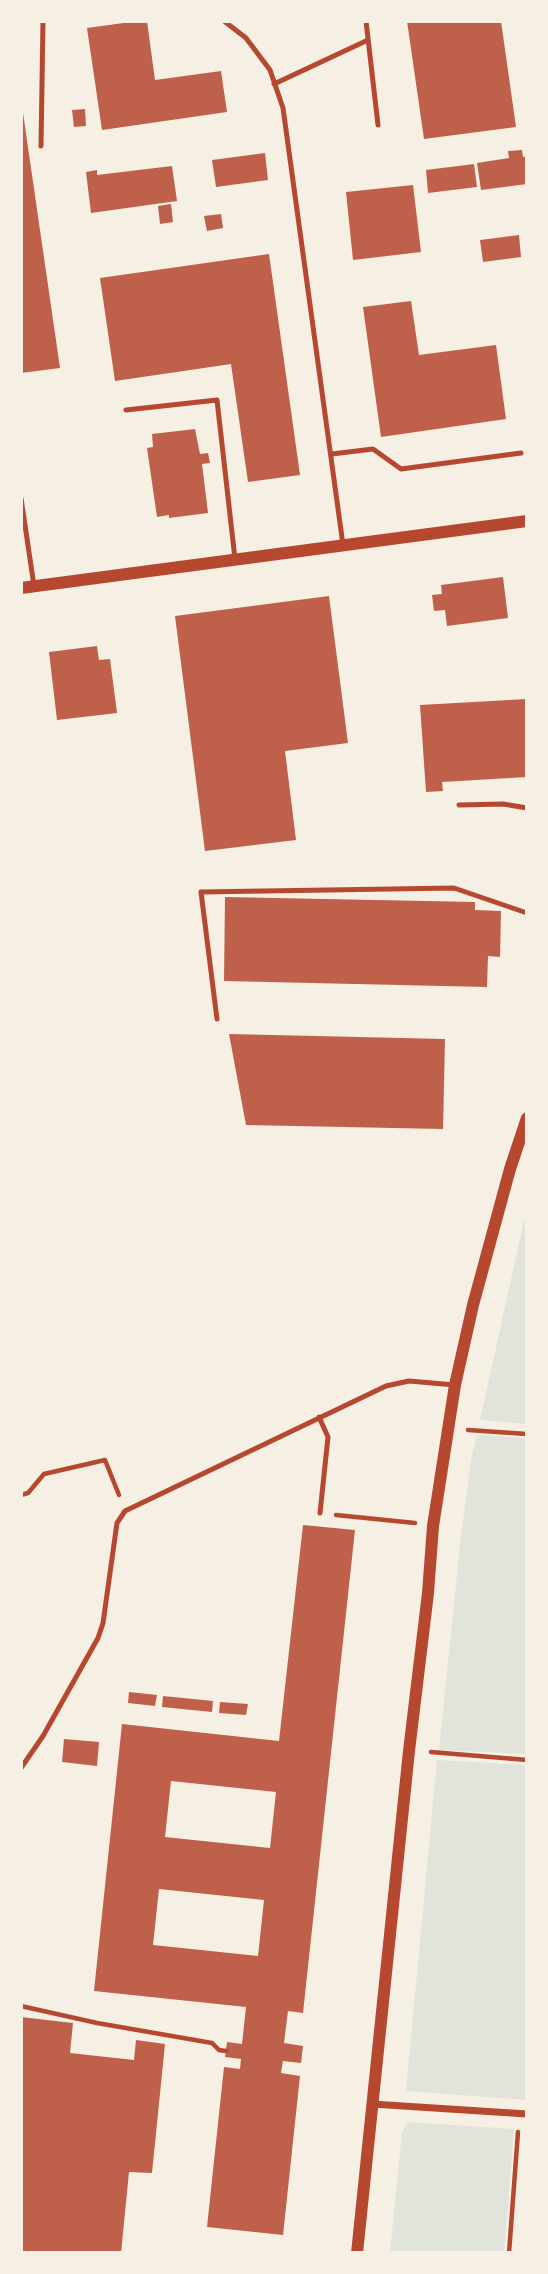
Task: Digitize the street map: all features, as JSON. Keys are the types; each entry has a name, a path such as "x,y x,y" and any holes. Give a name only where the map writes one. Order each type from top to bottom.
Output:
{"street":[{"path":"28,587 527,521"},
{"path":"357,2253 433,1526 455,1385 476,1293 510,1168 527,1118"},
{"path":"372,2104 523,2114"}],"lane":[{"path":"41,146 43,21"},
{"path":"224,21 246,38 270,70 283,108 344,545"},
{"path":"366,21 378,125"},
{"path":"274,84 368,40"},
{"path":"126,410 218,400 235,559"},
{"path":"331,454 373,449 401,469 521,453"},
{"path":"21,498 28,587"},
{"path":"459,805 503,804 527,808"},
{"path":"217,1019 201,892 454,888 527,914"},
{"path":"21,1768 43,1735 98,1638 103,1623 117,1523 125,1511 386,1386 409,1381 455,1385"},
{"path":"319,1418 328,1437 320,1513"}],"path":[{"path":"448,1429 527,1434"},
{"path":"21,1494 28,1493 44,1474 105,1460 125,1511"},
{"path":"320,1513 433,1526"},
{"path":"409,1751 527,1760"},
{"path":"21,2006 97,2023 212,2043 219,2050 226,2051"},
{"path":"509,2253 523,2114"}],"shaded area":[{"path":"527,1211 527,1424 480,1420 523,1225"},
{"path":"477,1435 527,1438 527,1754 439,1750 461,1535"},
{"path":"437,1760 527,1765 527,2100 406,2091"},
{"path":"408,2122 514,2129 504,2253 390,2253 402,2132"}],"building":[{"path":"147,21 155,80 221,71 227,112 102,130 87,28"},
{"path":"407,21 501,21 516,127 424,139"},
{"path":"21,99 60,368 21,373"},
{"path":"85,109 86,126 74,127 72,110"},
{"path":"522,150 523,157 527,156 527,184 481,190 477,163 509,158 508,151"},
{"path":"265,153 268,180 216,187 212,160"},
{"path":"474,164 477,187 428,193 426,170"},
{"path":"172,166 177,201 91,213 86,172 97,170 97,175"},
{"path":"413,185 421,252 353,260 346,192"},
{"path":"171,204 173,222 160,224 158,206"},
{"path":"221,214 223,228 207,231 204,216"},
{"path":"519,235 521,257 483,262 480,240"},
{"path":"269,254 300,475 248,482 231,364 115,381 100,278"},
{"path":"411,301 419,355 496,345 506,419 381,437 363,307"},
{"path":"195,429 200,454 208,453 210,463 202,464 208,513 157,517 147,448 153,447 152,434"},
{"path":"503,577 508,618 447,626 445,610 434,611 432,595 442,594 441,585"},
{"path":"329,596 348,743 285,751 296,840 205,851 175,616"},
{"path":"97,646 99,660 110,659 117,713 57,720 49,652"},
{"path":"527,699 527,777 442,782 443,791 426,792 420,705"},
{"path":"225,897 475,902 475,910 501,911 500,957 488,956 487,987 224,981"},
{"path":"229,1034 445,1039 443,1129 246,1125"},
{"path":"303,1525 355,1530 303,2013 288,2011 284,2043 303,2046 301,2063 283,2061 281,2073 300,2076 283,2235 207,2227 224,2067 240,2069 241,2059 225,2057 227,2042 242,2044 246,2007 94,1991 122,1724 279,1741","holes":["171,1781 276,1792 270,1848 165,1837","159,1889 264,1900 258,1956 153,1945"]},
{"path":"129,1692 157,1695 155,1706 128,1703"},
{"path":"163,1696 213,1701 212,1712 162,1707"},
{"path":"220,1702 248,1704 246,1715 219,1713"},
{"path":"64,1739 99,1742 97,1766 62,1762"},
{"path":"21,2017 73,2023 70,2053 134,2060 136,2040 165,2044 152,2173 129,2172 121,2253 21,2253"}]}
